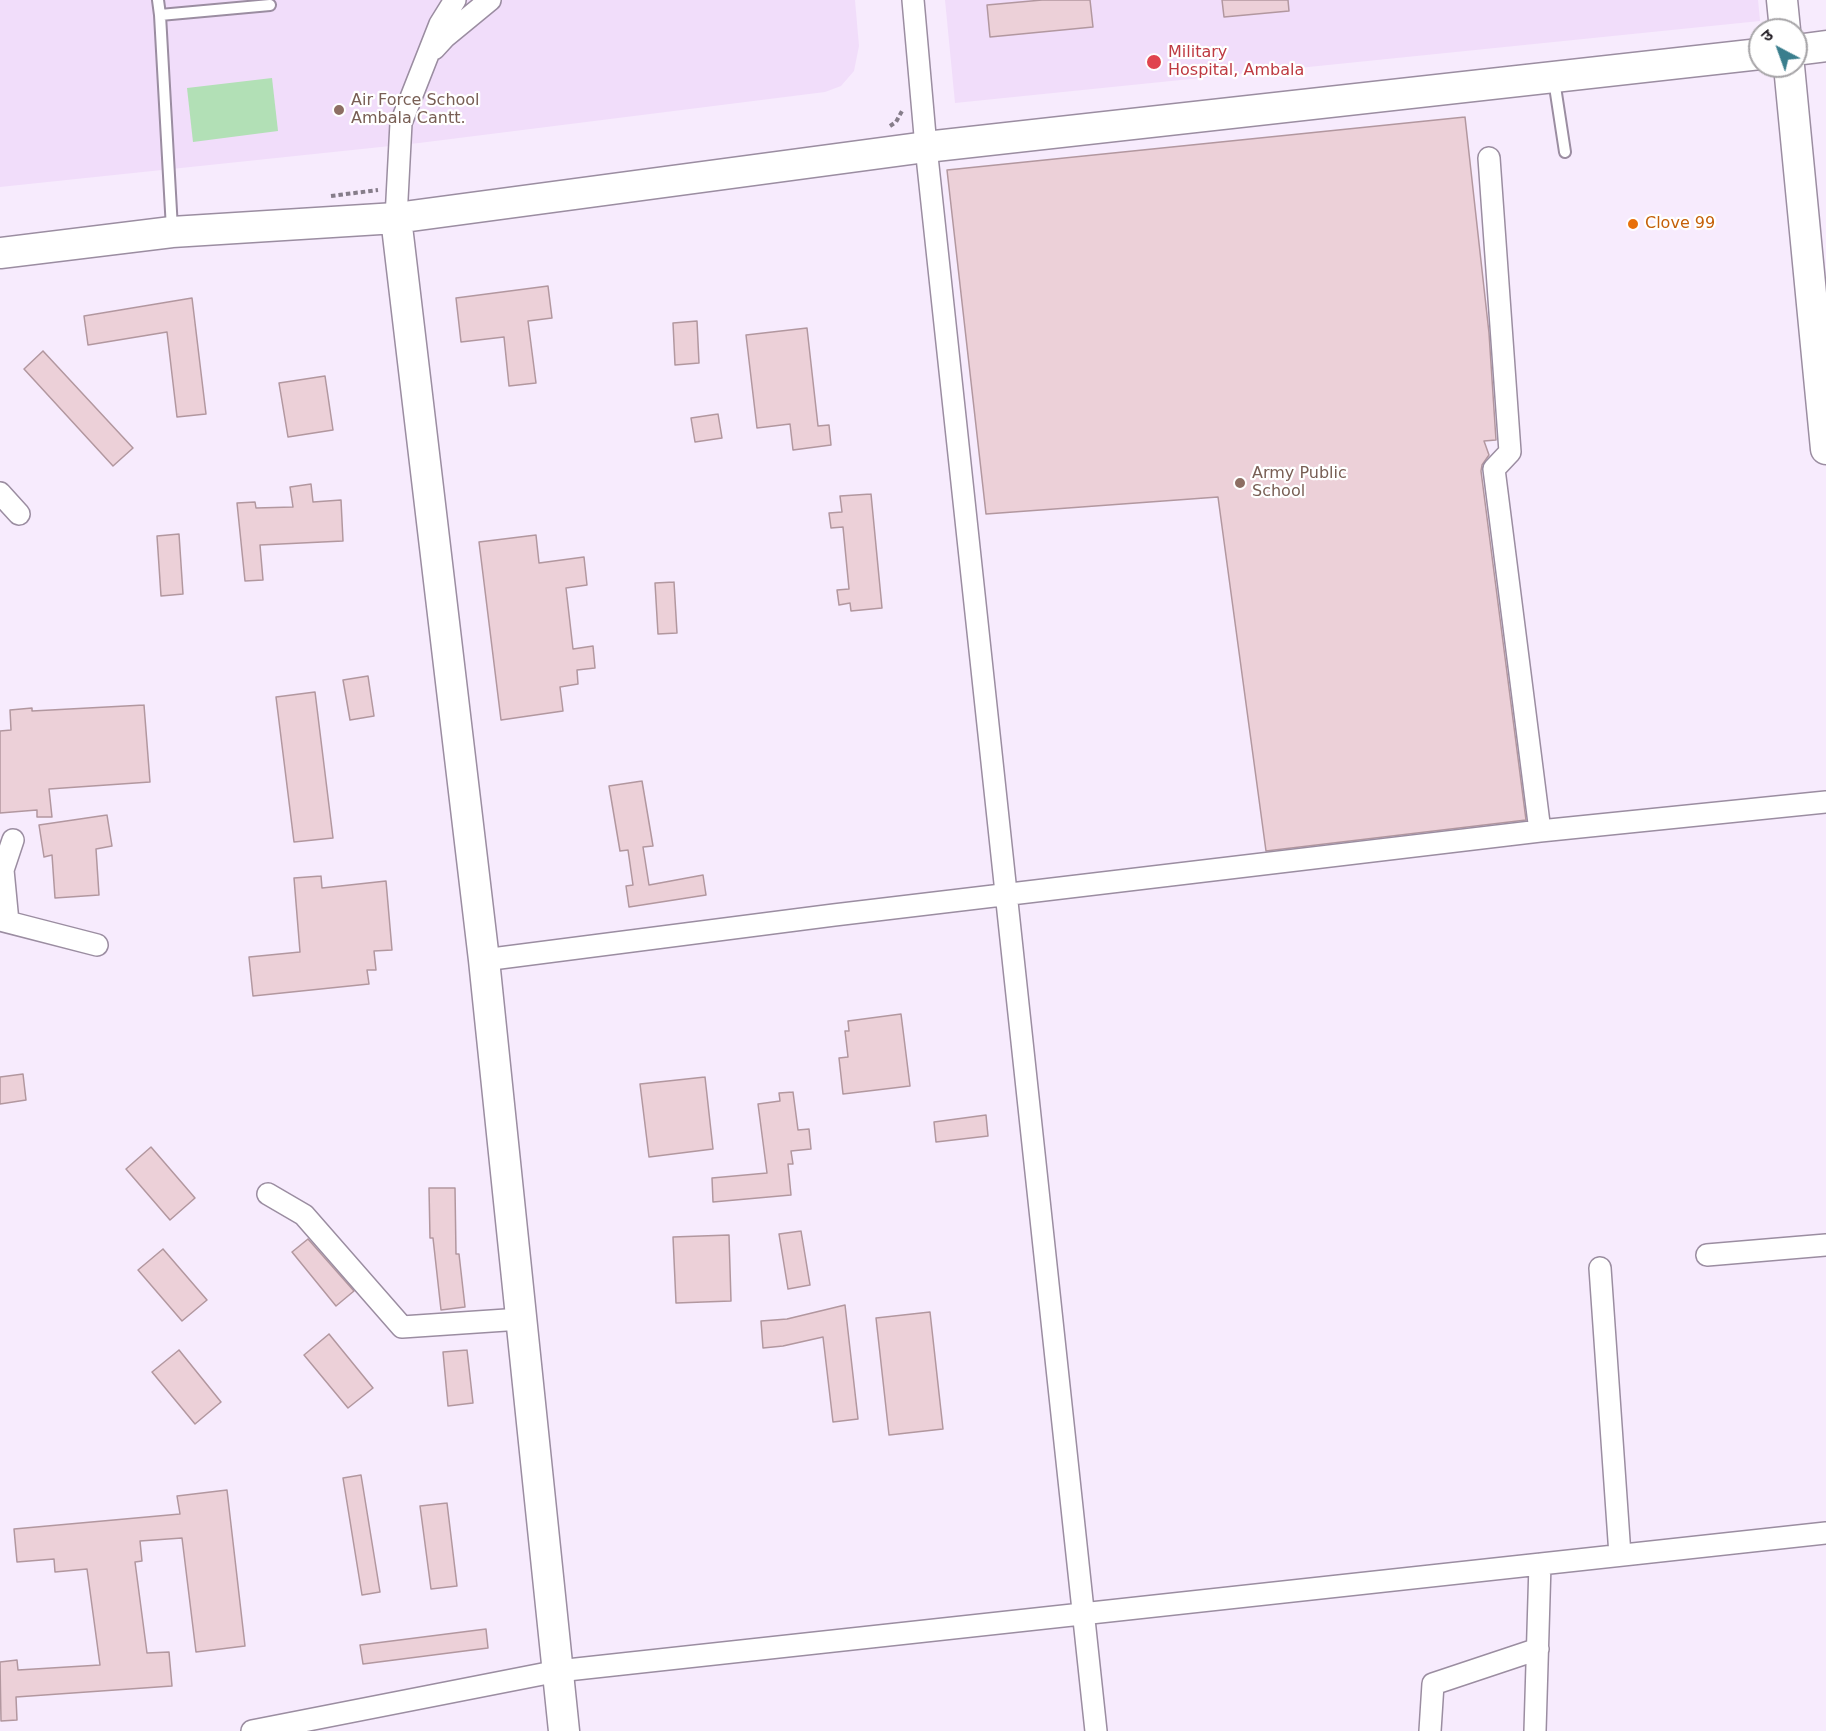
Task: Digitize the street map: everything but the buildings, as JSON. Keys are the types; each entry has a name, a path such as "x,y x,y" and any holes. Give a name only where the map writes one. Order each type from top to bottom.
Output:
{"street":[{"path":"455,0 440,24 401,123 396,218 484,960 564,1731"},
{"path":"428,56 445,37 490,0"},
{"path":"913,0 926,147 1096,1731"},
{"path":"1782,0 1784,18"},
{"path":"1808,48 1826,46"},
{"path":"0,253 172,232 396,218 926,147 1748,55"},
{"path":"1790,78 1822,378 1826,449"},
{"path":"1489,158 1510,452 1494,469 1540,831"},
{"path":"0,493 19,514"},
{"path":"484,960 834,915 1540,831 1826,802"},
{"path":"13,840 3,870 4,921 97,945"},
{"path":"268,1194 304,1215 402,1327 522,1319"},
{"path":"1707,1255 1826,1245"},
{"path":"1600,1268 1620,1555"},
{"path":"252,1731 558,1671 1826,1533"},
{"path":"1535,1731 1540,1564"},
{"path":"1430,1731 1433,1684 1538,1649"}],"lane":[{"path":"158,0 172,232"},
{"path":"160,15 270,5"},
{"path":"1553,77 1565,152"}],"path":[{"path":"885,130 896,122 904,105"}],"shaded area":[{"name":"Air Force School Ambala Cantt.","path":"0,0 855,0 859,46 854,71 841,86 825,92 419,143 0,187"},
{"name":"Military Hospital, Ambala","path":"945,0 1758,0 1760,18 1748,18 1748,22 955,103"}],"green space":[{"path":"272,78 278,131 193,142 187,88"}],"place":[{"name":"Military Hospital, Ambala","path":"1154,62"},
{"name":"Air Force School Ambala Cantt.","path":"339,110"},
{"name":"Clove 99","path":"1633,224"},
{"name":"Army Public School","path":"1240,483"}]}
